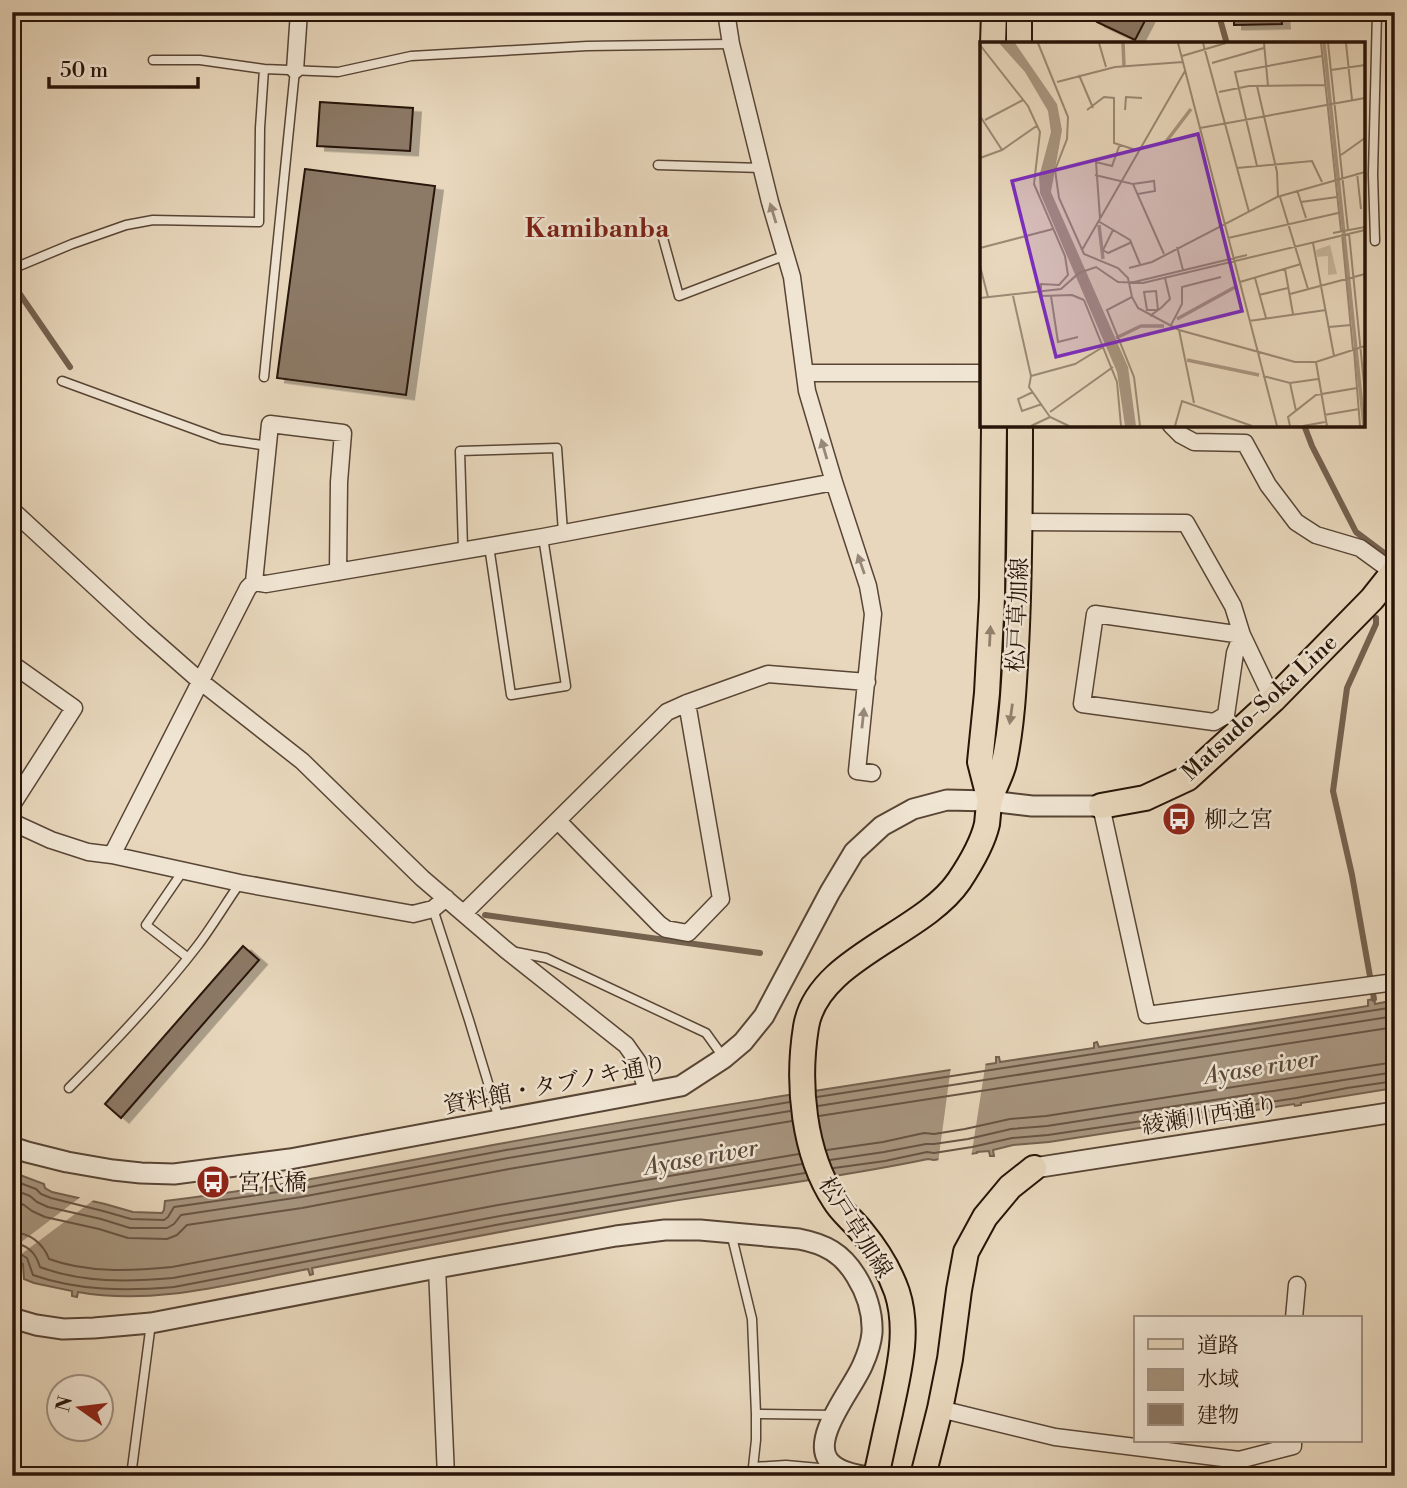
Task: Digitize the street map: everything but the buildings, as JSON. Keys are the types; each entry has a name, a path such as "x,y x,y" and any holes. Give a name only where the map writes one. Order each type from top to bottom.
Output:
{"main road":[{"path":"993,42 994,12"},
{"path":"1019,12 1019,42"},
{"name":"松戸草加線","path":"990,801 980,762 992,598 993,427"},
{"name":"松戸草加線","path":"876,1476 901,1366 902,1325 897,1293 864,1233 835,1202 814,1159 804,1105 803,1047 807,1022 818,996 869,950 939,904 958,883 973,858 986,827 990,801 1004,764 1013,696 1018,601 1020,427"},
{"name":"Matsudo-Soka Line","path":"1101,807 1145,798 1188,778 1273,700 1372,598 1394,571"},
{"path":"923,1476 950,1359 966,1252 985,1217 1010,1187 1034,1168"}],"street":[{"path":"295,70 299,12"},
{"path":"726,12 770,202 792,277 807,391 870,595 873,614 857,771 872,773"},
{"path":"805,373 980,373"},
{"path":"112,855 248,588 254,582 270,424 344,433 339,482 338,572"},
{"path":"1173,427 1194,442 1245,443 1268,485 1296,522 1317,535 1360,548 1394,571"},
{"path":"254,582 267,583 338,572 543,537 834,482"},
{"path":"12,509 200,681 302,761 422,878 506,950 626,1045 638,1062 647,1091"},
{"path":"1020,523 1186,523 1233,606 1242,635 1273,700"},
{"path":"1095,614 1242,635 1235,653 1226,715 1214,722 1082,704 1095,614"},
{"path":"12,664 74,708 12,805"},
{"path":"464,913 667,712 768,674 867,682"},
{"path":"558,821 659,924 666,929 688,933 720,899 687,703"},
{"name":"資料館・タブノキ通り","path":"12,1147 67,1162 113,1170 174,1174 290,1159 681,1086 743,1042 764,1016 854,852 882,826 914,809 947,800 1032,806 1101,807"},
{"path":"1101,807 1147,1015 1395,982"},
{"path":"12,820 51,840 88,852 240,883 413,914 433,909 446,898"},
{"name":"綾瀬川西通り","path":"1034,1168 1395,1112"},
{"path":"14,1319 63,1329 151,1323 437,1268 655,1231 684,1229 784,1236 815,1242 829,1248 841,1258 863,1289 869,1309 872,1332 863,1364 834,1415 824,1447 827,1460 835,1468 855,1474"},
{"path":"437,1268 446,1476"},
{"path":"1294,1316 1297,1285"},
{"path":"940,1409 1055,1437 1239,1460 1293,1446 1293,1442"}],"lane":[{"path":"1375,241 1373,174 1377,12"},
{"path":"153,60 200,60 264,69 338,72 411,56 587,46 732,44"},
{"path":"12,270 72,244 126,225 153,220 259,222 264,69"},
{"path":"264,377 295,70"},
{"path":"657,165 762,168"},
{"path":"661,231 679,296 786,255"},
{"path":"62,381 221,439 268,446"},
{"path":"463,549 460,451 557,448 563,533"},
{"path":"489,546 511,695 566,686 543,537"},
{"path":"183,870 146,925 187,957"},
{"path":"69,1088 122,1034 198,944 240,883"},
{"path":"433,909 499,1119"},
{"path":"506,950 546,958 706,1033 724,1058"},
{"path":"731,1233 752,1319 757,1414 752,1471 786,1465 821,1467 855,1474"},
{"path":"12,1347 14,1319"},
{"path":"131,1476 151,1323"},
{"path":"757,1414 834,1415"}],"water":[{"name":"Ayase river","path":"1374,999 1375,1004 1395,1000 1395,1088 1295,1106 1294,1104 1049,1142 1013,1145 993,1150 994,1156 990,1156 989,1151 977,1152 667,1202 312,1268 313,1274 310,1275 308,1269 165,1295 107,1296 78,1292 77,1297 72,1296 72,1291 24,1279 23,1264 12,1257 12,1172 44,1184 45,1188 52,1192 133,1212 162,1213 165,1201 293,1182 688,1111 996,1063 996,1057 999,1057 1000,1062 1094,1048 1094,1043 1097,1042 1099,1047 1368,1006 1368,1000"}],"pier":[{"path":"986,1061 971,1158 938,1163 951,1066"},
{"path":"82,1196 95,1199 12,1261 12,1249"}],"waterway":[{"path":"1218,12 1226,42"},
{"path":"15,287 70,367"},
{"path":"1305,427 1356,532 1388,556"},
{"path":"1374,999 1352,875 1333,791 1347,688 1376,624 1376,618"},
{"path":"485,915 760,953"}],"place":[{"name":"柳之宮","path":"1179,819"},
{"name":"宮代橋","path":"213,1182"}],"district":[{"name":"Kamibanba","path":"597,228"}]}
